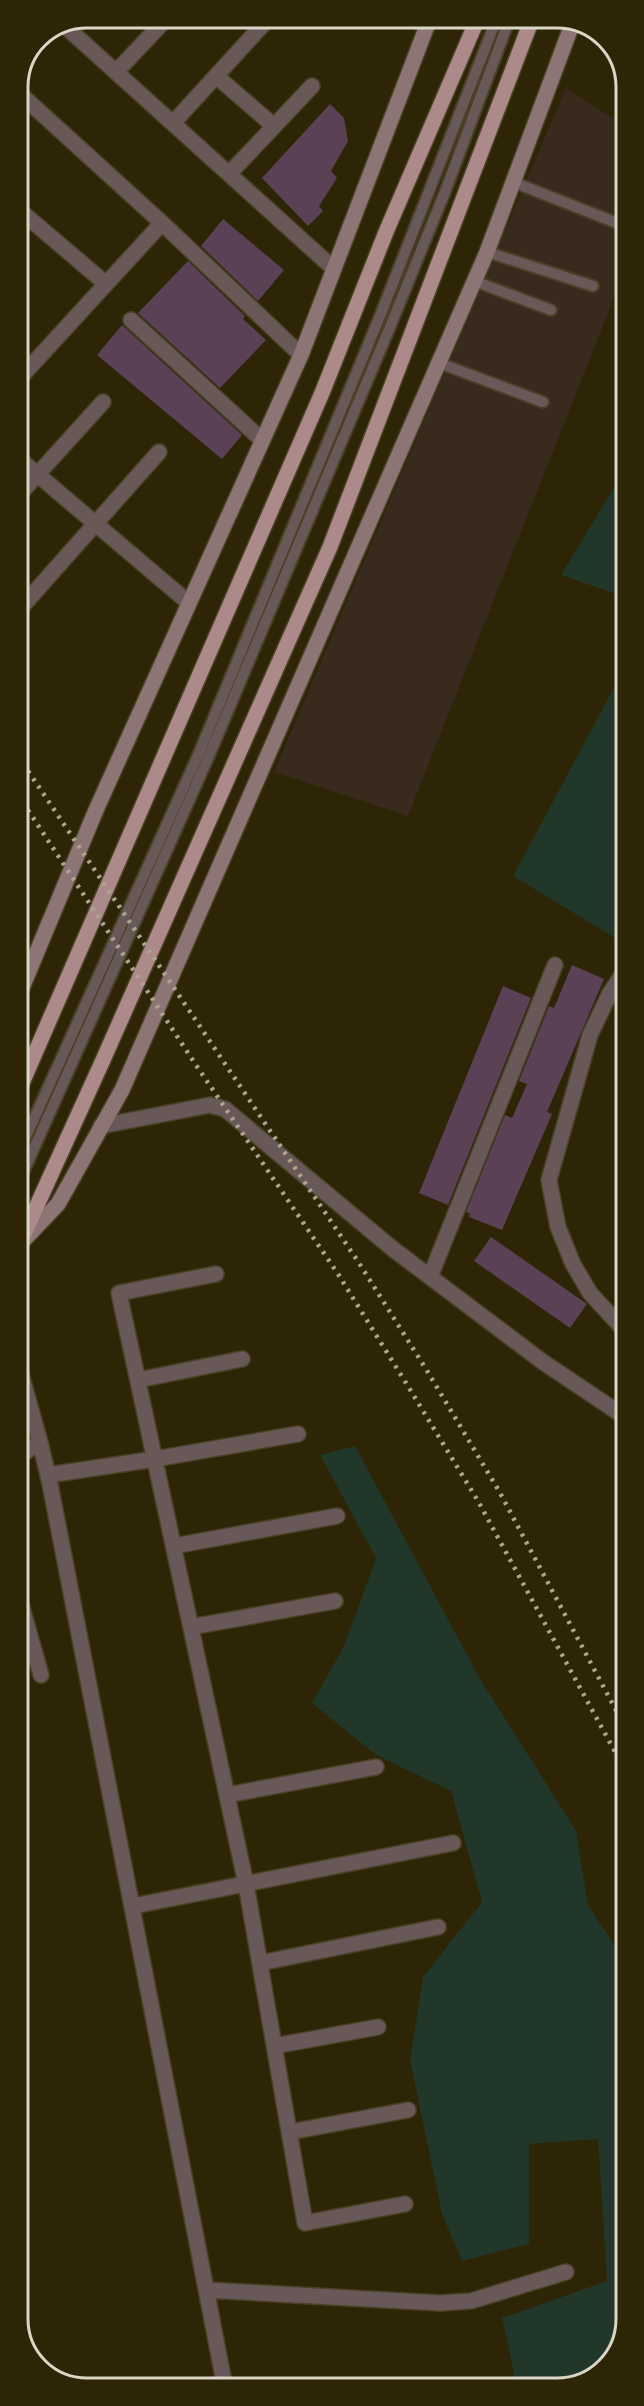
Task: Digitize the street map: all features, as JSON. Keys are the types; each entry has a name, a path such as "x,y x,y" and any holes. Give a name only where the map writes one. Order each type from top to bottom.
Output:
{"main road":[{"path":"28,1069 322,393 386,232 473,29"},
{"path":"28,1225 330,547 528,29"}],"street":[{"path":"116,72 157,28"},
{"path":"173,123 260,28"},
{"path":"28,973 96,810 301,355 426,29"},
{"path":"71,31 333,268"},
{"path":"28,1236 58,1204 122,1090 487,252 570,31"},
{"path":"216,76 274,126"},
{"path":"229,174 312,86"},
{"path":"28,101 162,223 301,355"},
{"path":"28,218 105,283"},
{"path":"28,369 162,223"},
{"path":"131,320 262,440"},
{"path":"28,485 103,402"},
{"path":"28,600 159,452"},
{"path":"28,466 189,603"},
{"path":"430,1277 555,965"},
{"path":"616,984 590,1035 549,1180 558,1227 573,1264 590,1293 616,1321"},
{"path":"101,1126 210,1105 225,1109 360,1222 430,1277 543,1362 616,1410"},
{"path":"216,1274 119,1293 246,1884 305,2223 405,2205"},
{"path":"138,1380 243,1359"},
{"path":"28,1399 48,1474 223,2377"},
{"path":"48,1474 155,1460 298,1434"},
{"path":"28,1450 40,1442"},
{"path":"174,1546 336,1516"},
{"path":"191,1627 335,1601"},
{"path":"28,1629 41,1676"},
{"path":"227,1795 376,1767"},
{"path":"133,1906 453,1843"},
{"path":"260,1963 438,1927"},
{"path":"274,2046 378,2027"},
{"path":"290,2132 408,2110"},
{"path":"207,2290 440,2302 471,2301 566,2272"}],"lane":[{"path":"28,1132 199,753 380,316 493,29"},
{"path":"28,1162 214,745 390,327 445,192 506,29"},
{"path":"513,182 616,223"},
{"path":"487,252 593,286"},
{"path":"474,281 551,310"},
{"path":"439,363 543,402"}],"shaded area":[{"path":"566,88 616,120 616,293 408,816 274,772"}],"green space":[{"path":"616,484 616,594 561,575"},
{"path":"616,684 616,939 513,876"},
{"path":"355,1446 479,1677 576,1831 588,1905 616,1948 616,2319 612,2338 603,2355 596,2363 576,2374 557,2378 515,2378 502,2318 607,2281 598,2139 529,2144 529,2244 462,2261 442,2214 410,2060 423,1977 482,1902 451,1791 376,1755 312,1703 344,1646 376,1558 320,1455"}],"building":[{"path":"330,104 344,118 348,141 331,171 337,178 319,206 323,211 308,226 262,178"},
{"path":"223,219 284,270 258,301 201,246"},
{"path":"188,261 245,316 243,319 266,340 220,388 138,313"},
{"path":"122,325 242,435 222,459 97,355"},
{"path":"572,965 604,979 547,1112 552,1114 502,1230 469,1217 470,1214 466,1212 505,1115 512,1118 527,1084 519,1081 549,1006 554,1008"},
{"path":"503,986 531,998 448,1205 419,1193"},
{"path":"491,1237 587,1304 570,1328 474,1261"}],"railway":[{"path":"28,771 359,1263 426,1369 499,1491 616,1710"},
{"path":"28,810 196,1065 338,1274 406,1383 478,1501 616,1754"}]}
